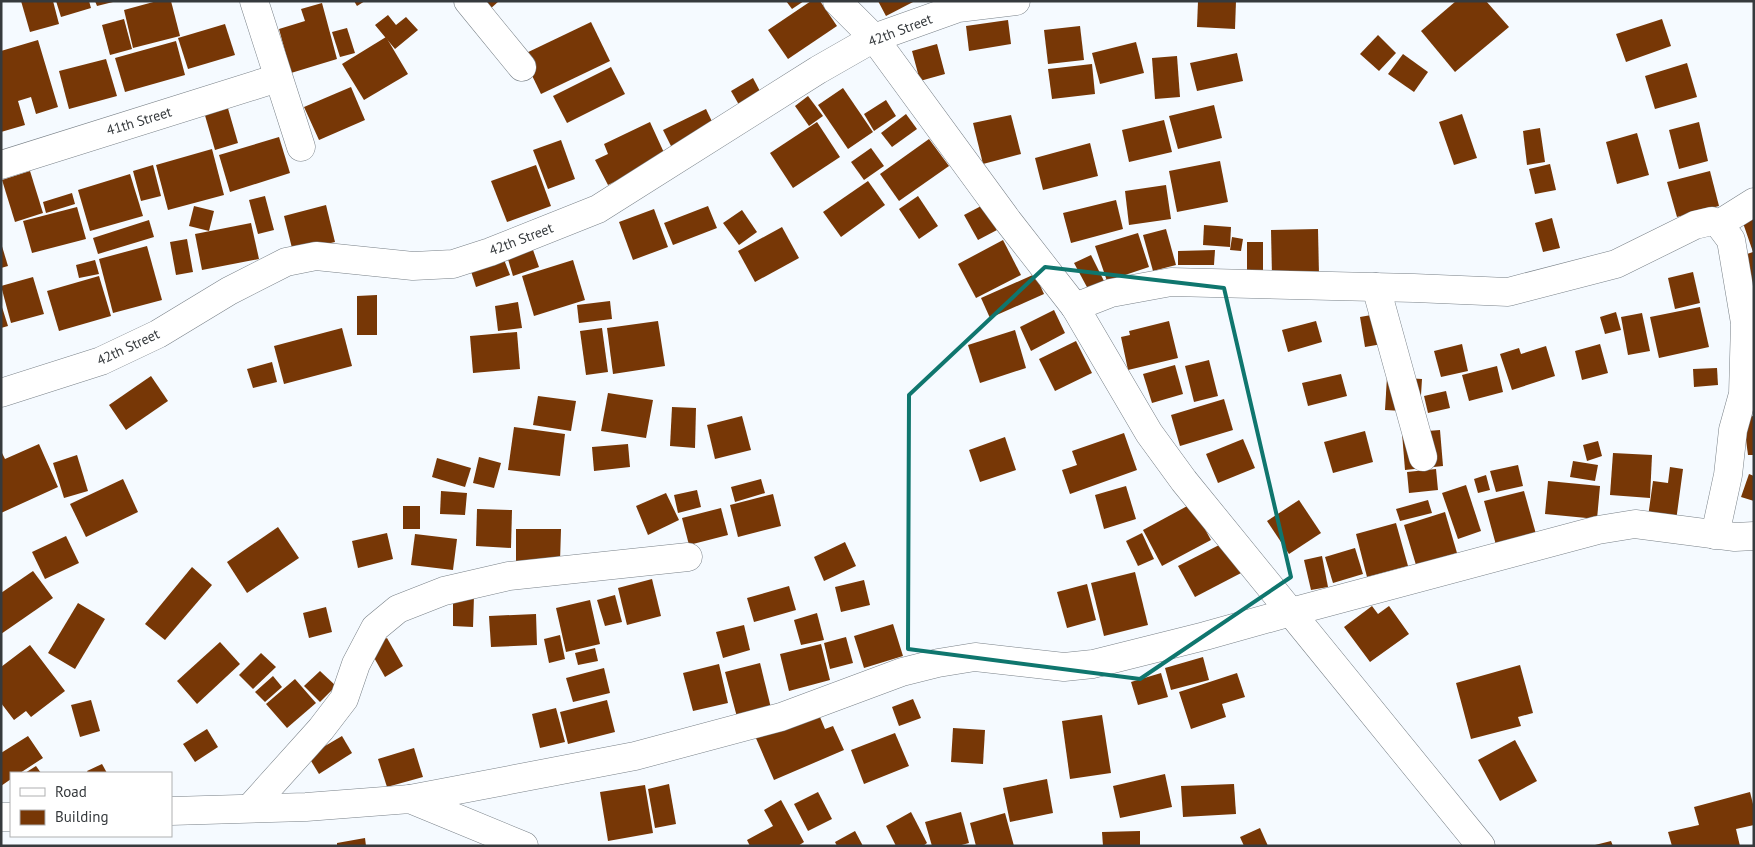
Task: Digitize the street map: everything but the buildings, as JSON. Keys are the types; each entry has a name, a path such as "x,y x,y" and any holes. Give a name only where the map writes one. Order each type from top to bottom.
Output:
{"street":[{"path":"254,1 301,147"},
{"path":"468,1 522,67"},
{"path":"837,1 874,38 1008,221 1075,307 1149,433 1184,481 1481,846"},
{"name":"42th Street","path":"1,393 101,361 158,334 229,290 286,262 316,256 413,266 453,264 490,252 598,209 818,70 874,38 955,5 1016,1"},
{"name":"41th Street","path":"1,165 278,78"},
{"path":"1719,224 1754,202"},
{"path":"1075,307 1111,293 1171,282 1508,292 1616,264 1695,225 1712,221 1719,224 1731,240 1745,323 1742,394 1733,430 1728,475 1715,535"},
{"path":"1376,287 1423,457"},
{"path":"172,811 306,807 410,799 635,756 781,717 902,672 938,663 975,657 1064,667 1093,664 1205,636 1598,530 1635,524 1715,535 1754,536"},
{"path":"250,808 322,729 344,699 356,664 375,628 398,609 444,591 509,576 688,557"},
{"path":"410,799 524,846"}],"highlighted area":[{"path":"1045,267 1224,288 1291,577 1140,679 908,649 909,395"}]}
